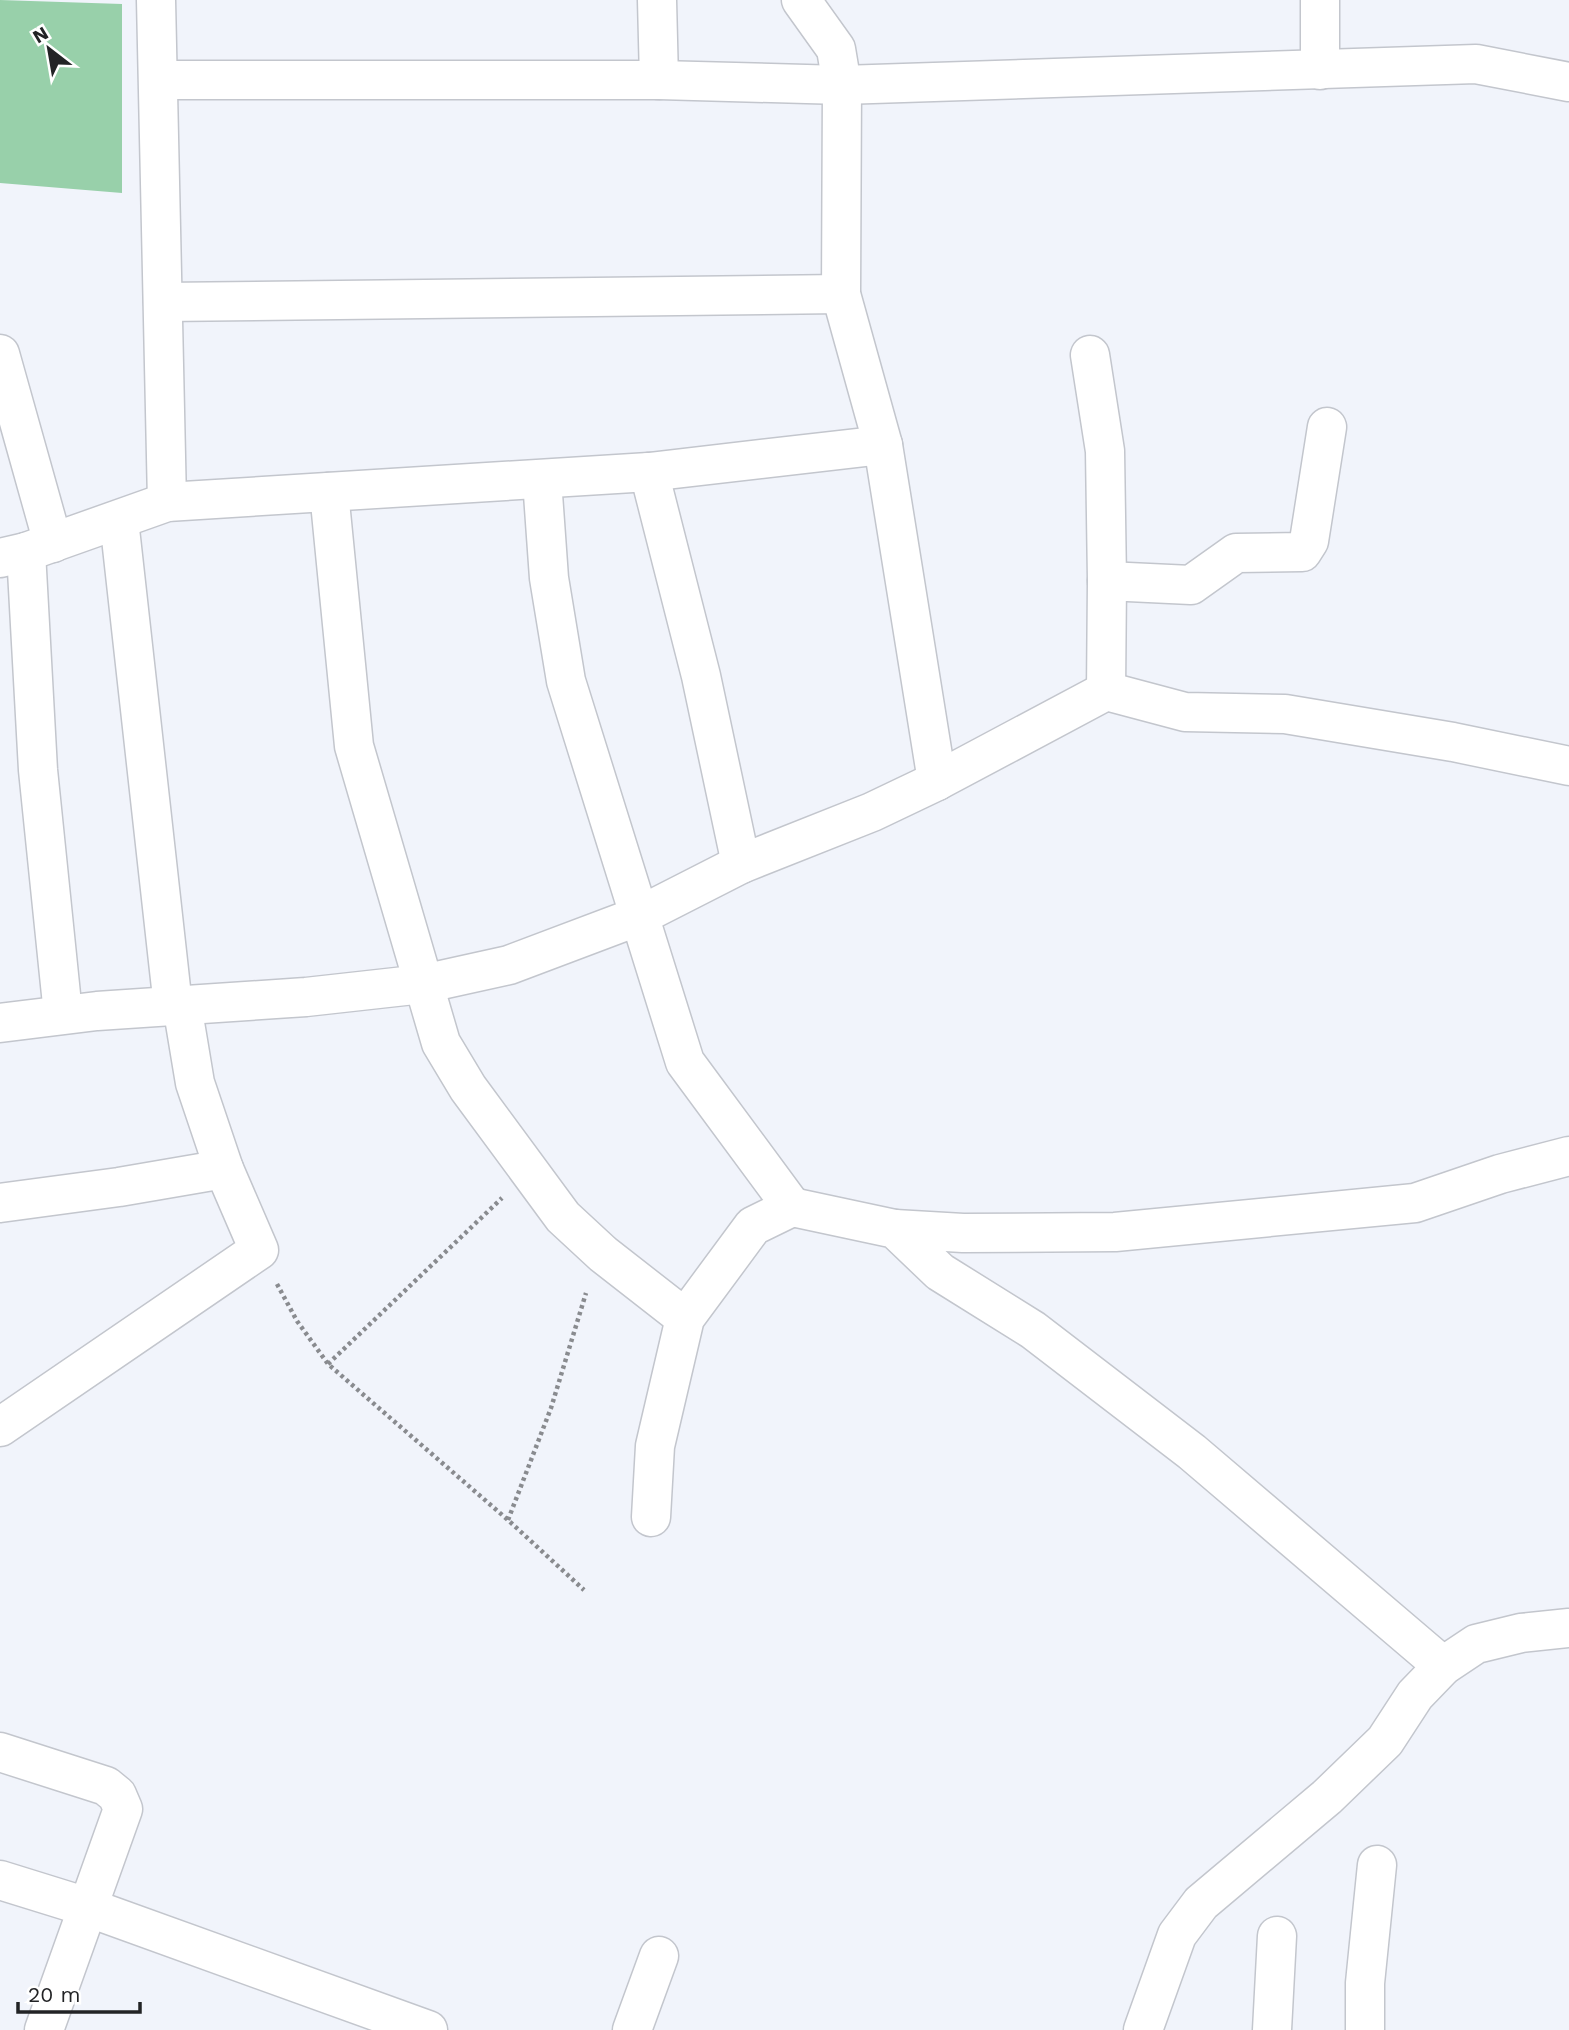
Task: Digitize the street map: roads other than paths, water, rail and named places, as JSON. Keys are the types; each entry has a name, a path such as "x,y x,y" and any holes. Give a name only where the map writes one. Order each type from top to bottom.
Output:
{"street":[{"path":"156,0 167,502"},
{"path":"657,0 659,80"},
{"path":"801,0 836,50 842,85 842,294 883,445 937,781"},
{"path":"1320,0 1320,69"},
{"path":"159,80 659,80 842,85 1476,64 1569,82"},
{"path":"163,302 842,294"},
{"path":"0,354 26,551 38,770 63,1014"},
{"path":"1090,355 1105,451 1106,691"},
{"path":"1107,581 1191,585 1236,553 1302,552 1309,541 1327,427"},
{"path":"26,551 167,502 649,472 883,445"},
{"path":"649,472 701,676 741,864"},
{"path":"542,480 549,578 566,681 685,1062 792,1207"},
{"path":"329,492 354,746 441,1043 468,1088 563,1217 603,1254 685,1318"},
{"path":"0,1427 259,1250 224,1168 195,1083 177,1005 119,520"},
{"path":"0,1023 63,1014 306,997 423,984 509,965 639,916 741,864 872,812 937,781 1106,691 1185,712 1285,714 1453,742 1569,766"},
{"path":"651,1517 655,1446 685,1318 753,1226 792,1207 895,1230 963,1233 1115,1232 1415,1203 1500,1174 1569,1156"},
{"path":"0,1203 119,1187 224,1168"},
{"path":"895,1230 940,1272 1034,1330 1192,1452 1443,1666"},
{"path":"1143,2030 1177,1935 1200,1903 1327,1797 1385,1741 1415,1695 1443,1666 1476,1644 1521,1633 1569,1628"},
{"path":"0,1752 106,1786 117,1795 123,1809 44,2030"},
{"path":"1365,2030 1365,1983 1377,1866"},
{"path":"0,1880 87,1907 421,2029"},
{"path":"1272,2030 1277,1936"},
{"path":"632,2030 659,1956"}]}
